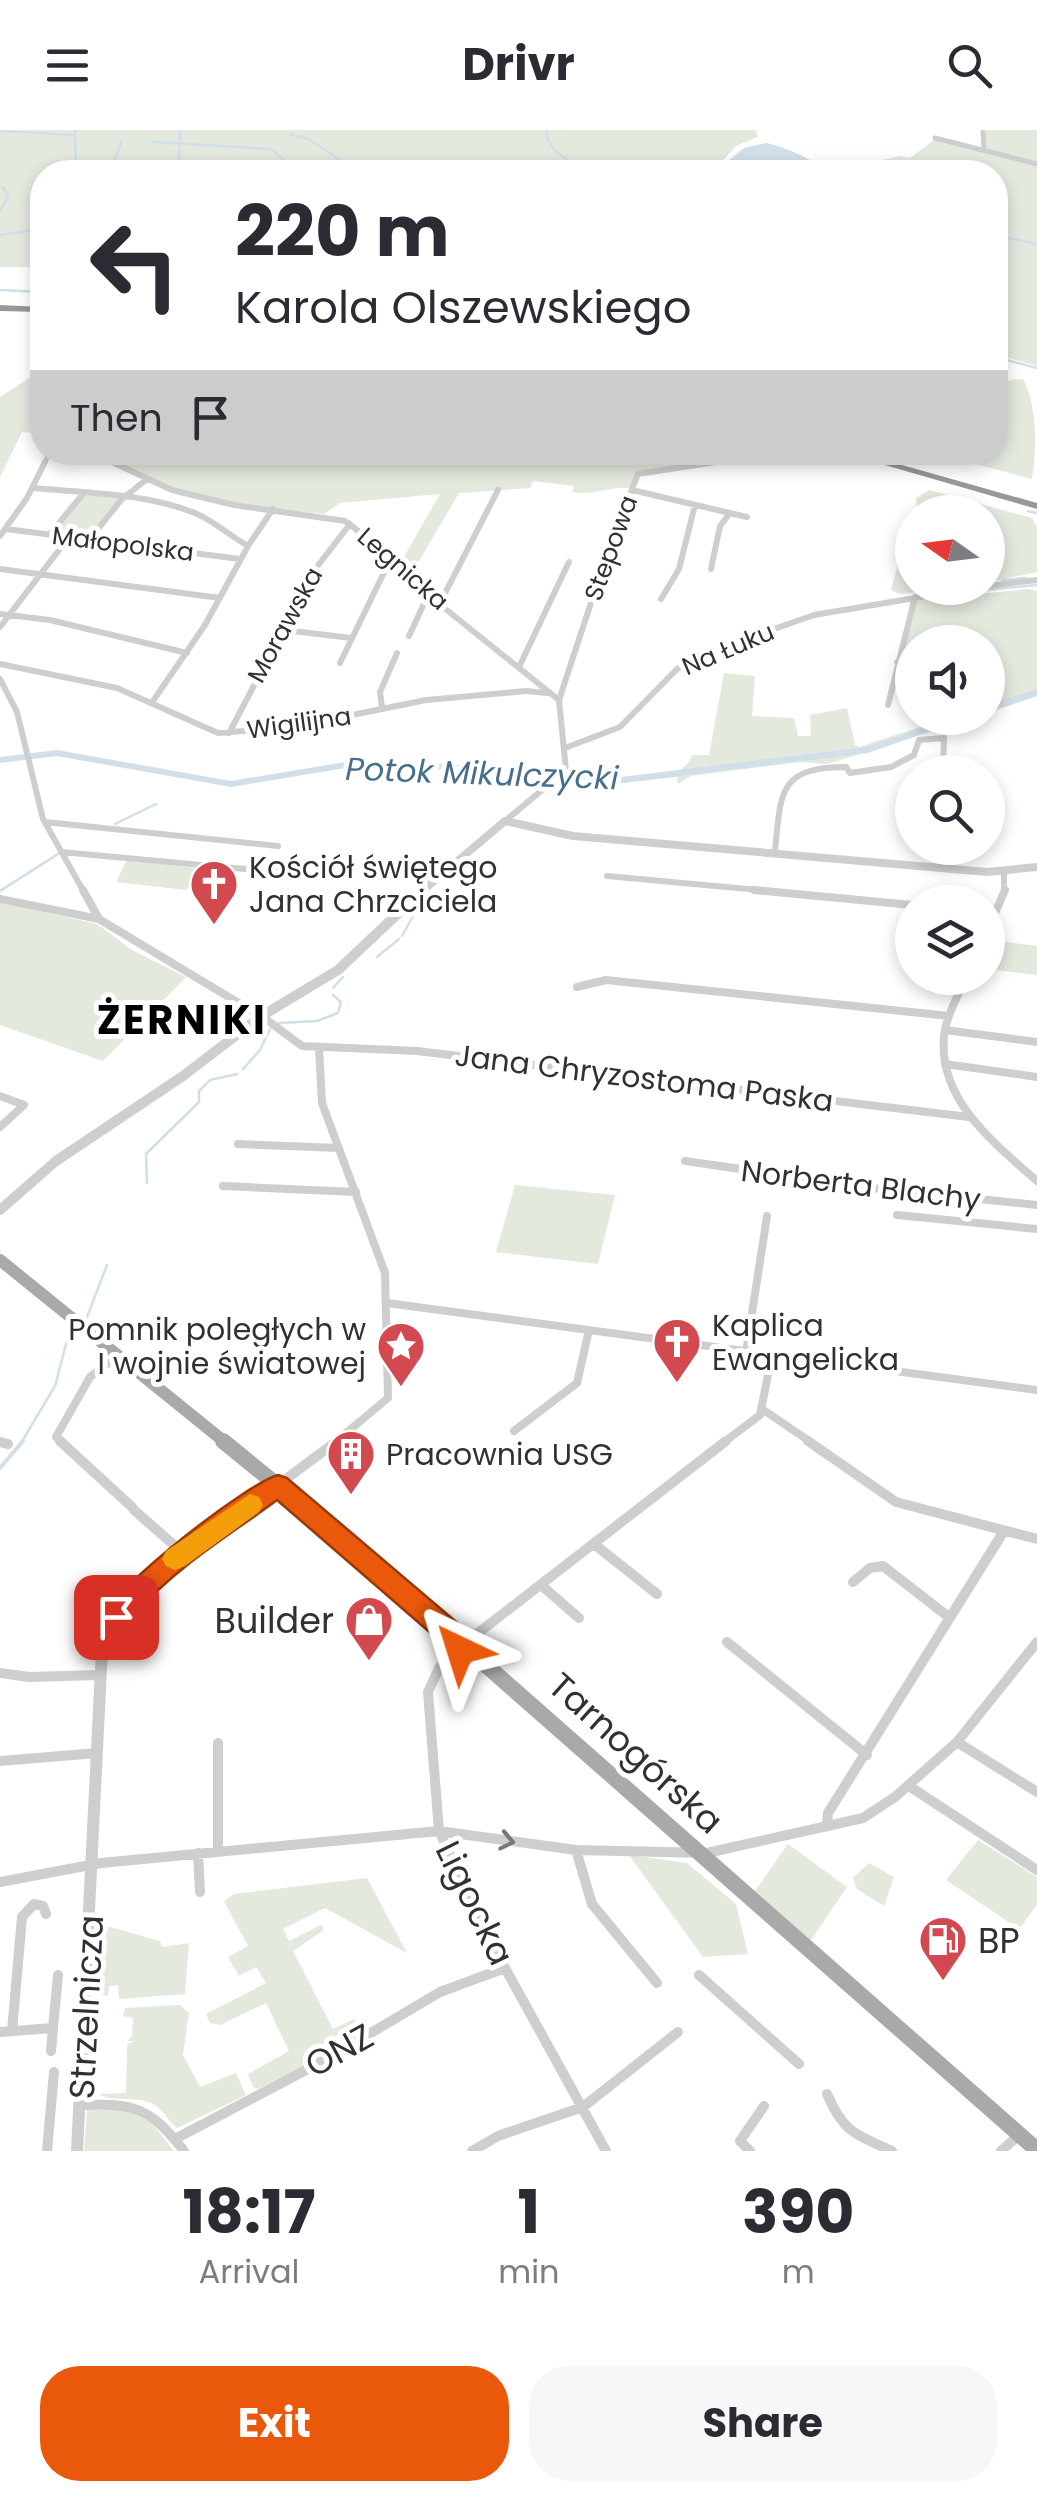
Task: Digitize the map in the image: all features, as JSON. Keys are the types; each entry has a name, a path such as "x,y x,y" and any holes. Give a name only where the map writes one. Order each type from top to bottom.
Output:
{"highway":[{"path":"0,305 30,307"},
{"path":"893,465 1037,503"},
{"path":"910,465 1037,503"}],"main road":[{"name":"Tarnogórska","path":"0,1260 278,1485 1037,2150"}],"street":[{"path":"983,130 983,148"},
{"path":"935,138 1037,164"},
{"path":"0,536 44,465"},
{"name":"Legnicka","path":"117,465 146,479 219,502 323,515 350,524 392,556 428,595 559,700"},
{"name":"Stepowa","path":"559,700 638,474 695,465"},
{"path":"90,540 122,498 146,479"},
{"path":"33,488 122,498 190,511 220,524 248,546"},
{"path":"440,602 498,490"},
{"path":"632,490 746,518"},
{"path":"49,535 83,494"},
{"path":"661,599 678,569 696,505"},
{"path":"153,701 187,653 272,510"},
{"path":"712,569 720,526 730,514"},
{"name":"Morawska","path":"229,733 316,568 350,524"},
{"name":"Małopolska","path":"6,530 240,559"},
{"path":"0,626 4,614 69,537"},
{"path":"340,663 392,556"},
{"path":"519,667 568,562"},
{"path":"0,569 220,598"},
{"path":"1005,584 1037,580"},
{"path":"409,636 428,595"},
{"name":"Na Łuku","path":"565,748 620,727 664,678 689,662 814,615 895,601"},
{"path":"4,614 50,620 187,653"},
{"path":"284,630 351,638"},
{"path":"382,708 380,692 397,653"},
{"name":"Wigilijna","path":"0,664 76,678 153,701 201,728 229,733 348,718 441,698 496,695 517,689 547,693"},
{"path":"888,705 895,672"},
{"path":"0,680 14,704 34,793 45,822 99,918"},
{"path":"0,1210 56,1161 183,1076 260,1017 338,970 449,866 559,778 567,760 559,700"},
{"path":"914,755 919,740 939,737 944,738 944,755"},
{"path":"775,851 781,794 790,782 807,770 846,767 850,773 895,765"},
{"path":"505,821 573,836 1004,873 1037,867"},
{"path":"45,822 278,846"},
{"path":"61,852 267,871 287,863"},
{"path":"1004,873 1005,885"},
{"path":"607,876 895,904"},
{"path":"0,899 99,918 302,1046 319,1048 322,1103 381,1254 387,1303 388,1398 373,1414 278,1485"},
{"path":"578,987 593,981 612,981 949,1016"},
{"path":"958,995 945,1030 945,1064 953,1090 969,1117 1037,1182"},
{"path":"945,1030 1037,1042"},
{"name":"Jana Chryzostoma Paska","path":"319,1048 417,1051 969,1117"},
{"path":"945,1064 1037,1077"},
{"path":"0,1096 24,1105 0,1127"},
{"path":"238,1144 339,1148"},
{"name":"Norberta Blachy","path":"685,1161 872,1188 1037,1205"},
{"path":"223,1186 356,1192"},
{"path":"897,1215 1037,1230"},
{"path":"746,1352 767,1216"},
{"path":"387,1303 1037,1390"},
{"path":"514,1431 577,1384 589,1330"},
{"path":"772,1355 762,1409 896,1502 1037,1539"},
{"path":"118,1356 90,1377 56,1437 183,1552"},
{"name":"Ligocka","path":"606,2151 506,1968 438,1831 428,1692 440,1668 464,1645 760,1415 762,1409"},
{"name":"Strzelnicza","path":"78,2151 102,1649 116,1617 149,1579 278,1485"},
{"path":"827,1824 828,1813 868,1755 1004,1530"},
{"path":"594,1544 657,1594"},
{"path":"853,1582 870,1568 883,1566 950,1618"},
{"path":"541,1584 579,1618"},
{"path":"727,1642 868,1755"},
{"path":"0,1882 94,1864 438,1831 576,1850 698,1852 862,1818 909,1786 956,1742 1037,1642"},
{"path":"0,1673 28,1677 99,1675"},
{"path":"956,1742 1037,1792"},
{"path":"218,1743 218,1852"},
{"path":"0,1761 97,1752"},
{"path":"909,1786 1037,1870"},
{"path":"576,1850 592,1904 657,1983"},
{"path":"198,1853 200,1892"},
{"path":"46,1914 43,1906 34,1904 22,1917 6,2031 53,2028"},
{"name":"ONZ","path":"175,2139 327,2060 440,1992 506,1968"},
{"path":"51,2051 58,1975"},
{"path":"699,1976 799,2064"},
{"path":"472,2151 498,2136 583,2107 678,2032"},
{"path":"47,2151 54,2072"},
{"path":"827,2094 839,2122 848,2131 892,2151"},
{"path":"80,2105 138,2104 184,2151"},
{"path":"750,2151 740,2141 764,2106"},
{"path":"1001,2151 1020,2135"}],"shaded area":[{"path":"0,130 756,130 758,137 736,146 724,160 30,160 30,267 0,267"},
{"path":"986,130 1037,130 1037,162 988,150 984,145"},
{"path":"935,139 1037,165 1037,366 1008,358 1008,160 882,160 910,158"},
{"path":"766,143 808,160 729,160 744,148"},
{"path":"30,378 30,433 22,432 0,477 0,397"},
{"path":"1024,380 1034,415 1032,479 979,465 1008,465 1008,381"},
{"path":"121,465 684,465 636,474 631,488 579,493 572,492 574,486 533,481 530,488 459,493 412,573 401,562 440,494 340,503 324,514 234,505 172,490"},
{"path":"929,490 947,495 921,495"},
{"path":"83,494 122,499 89,540 49,535"},
{"path":"1005,511 1032,518 1037,527 1037,572 1005,579"},
{"path":"1005,591 1037,591 1037,696 1005,707 1005,625 907,625 913,605 1005,605"},
{"path":"724,673 755,676 752,716 794,718 798,736 811,736 810,715 847,708 855,745 859,747 896,735 920,735 828,764 800,762 691,776 678,784 677,777 588,787 561,781 567,776 674,772 683,768 693,755 709,755"},
{"path":"127,860 197,868 187,890 116,882"},
{"path":"0,902 97,924 132,950 186,977 103,1061 0,1025"},
{"path":"1005,942 1037,946 1037,975 1005,971"},
{"path":"515,1185 615,1195 598,1264 496,1252"},
{"path":"978,1840 1037,1877 1037,1905 1019,1929 946,1880"},
{"path":"788,1844 847,1887 811,1940 755,1891"},
{"path":"629,1855 687,1863 736,1904 748,1954 703,1957"},
{"path":"869,1863 894,1877 884,1906 857,1889 853,1878"},
{"path":"367,1878 407,1953 325,1908 283,1929 289,1941 321,1925 324,1930 293,1951 333,2029 354,2019 362,2032 345,2044 338,2035 323,2044 327,2054 258,2089 253,2087 248,2074 289,2051 266,2003 220,2025 210,2023 206,2014 266,1983 256,1967 239,1976 228,1957 248,1946 224,1901 234,1894"},
{"path":"110,1927 160,1941 162,1947 189,1943 185,1994 119,1999 118,1985 109,1986 108,1996 96,1994 98,1929"},
{"path":"180,2005 189,2013 183,2055 200,2087 236,2073 246,2095 177,2128 147,2101 99,2094 126,2093 127,2045 134,2041 127,2041 132,2036 133,2018 123,2016 125,2008"},
{"path":"87,2109 139,2113 174,2151 84,2151"}],"waterway":[{"path":"75,130 76,160"},
{"path":"180,130 180,144"},
{"path":"546,130 550,144 567,160"},
{"path":"0,131 75,135"},
{"path":"290,134 308,139 341,160"},
{"path":"115,160 122,140"},
{"path":"153,142 180,144"},
{"path":"180,144 271,149 284,160"},
{"path":"179,160 180,144"},
{"path":"0,211 8,197 3,187"},
{"path":"0,235 30,231"},
{"path":"1008,238 1037,244"},
{"path":"0,290 30,291"},
{"path":"1008,360 1037,368"},
{"path":"1028,511 1037,513"},
{"path":"1005,580 1026,578"},
{"path":"1005,588 1037,585"},
{"name":"Potok Mikulczycki","path":"1005,703 1037,692"},
{"name":"Potok Mikulczycki","path":"0,760 57,753 231,784 363,762 498,770 605,782 868,750 912,735"},
{"path":"115,824 156,804"},
{"path":"0,891 58,854"},
{"path":"402,936 413,916"},
{"path":"377,957 399,939"},
{"path":"333,988 343,977"},
{"path":"279,1023 317,1021 338,1013 341,1002 333,995"},
{"path":"243,1069 260,1050 270,1029"},
{"path":"147,1183 146,1154 199,1102 199,1091 210,1080 237,1074"},
{"path":"87,1317 107,1265"},
{"path":"21,1443 55,1386 70,1329"},
{"path":"0,1468 23,1441"}],"slow traffic":[{"path":"175,1559 250,1505"}],"place":[{"name":"Kościół świętego Jana Chrzciciela","path":"214,926"},
{"name":"Kaplica Ewangelicka","path":"677,1384"},
{"name":"Pomnik poległych w I wojnie światowej","path":"401,1388"},
{"name":"Pracownia USG","path":"351,1496"},
{"name":"Builder","path":"369,1662"},
{"name":"BP","path":"943,1982"}],"district":[{"name":"ŻERNIKI","path":"182,1020"}],"route":[{"path":"116,1617 149,1579 278,1485 464,1645 460,1650"}]}
